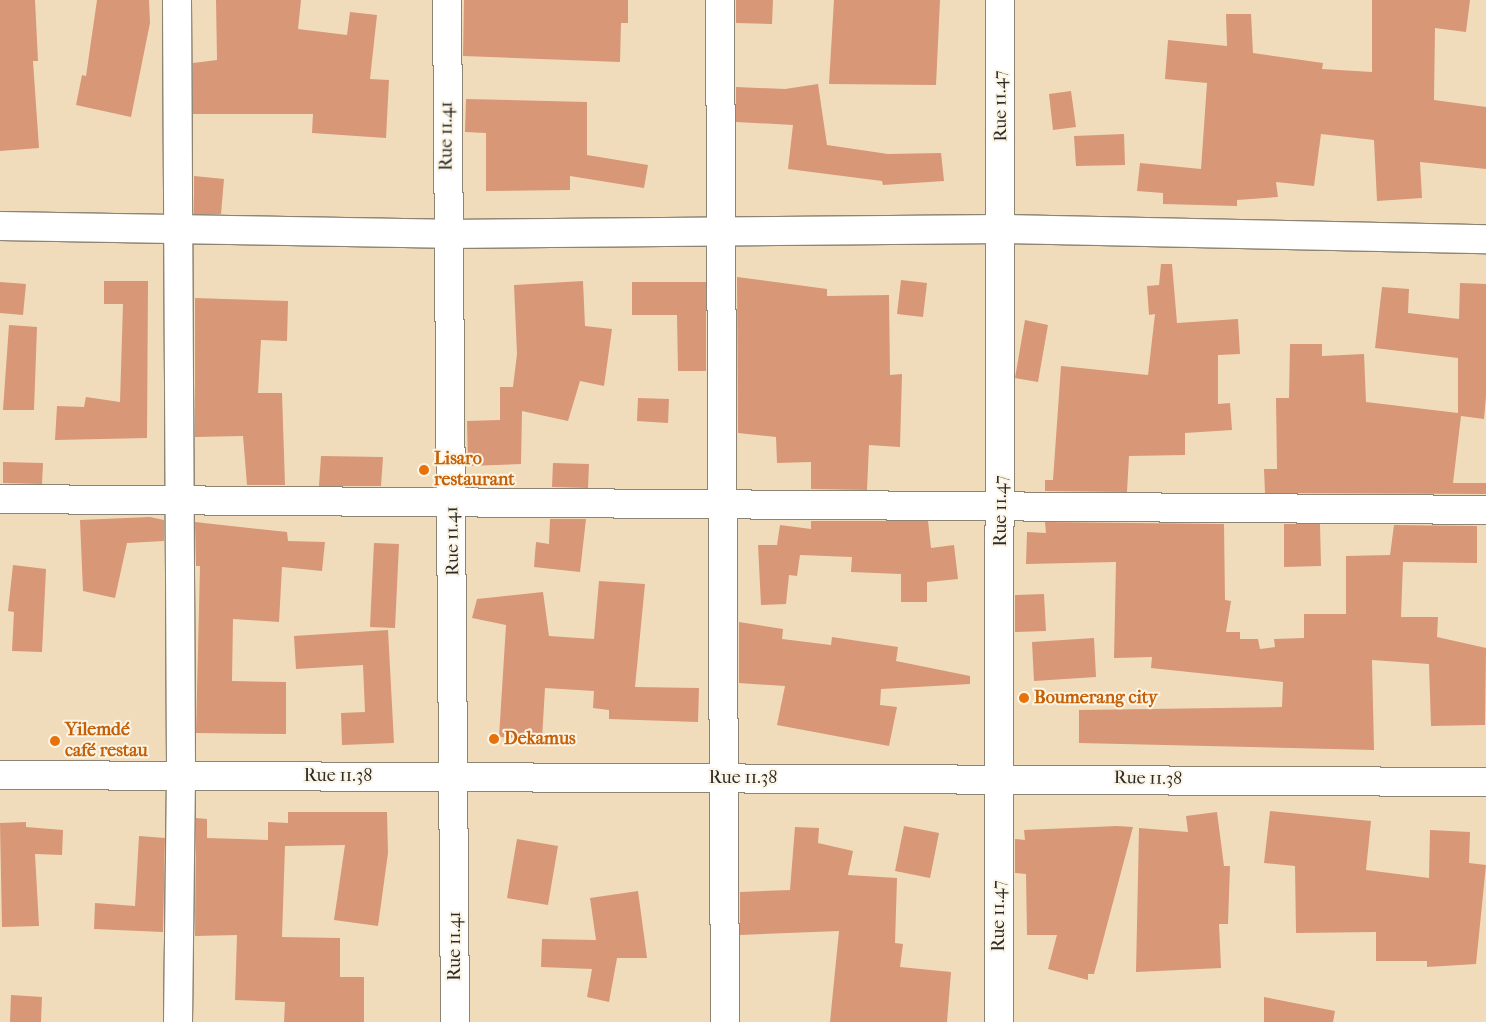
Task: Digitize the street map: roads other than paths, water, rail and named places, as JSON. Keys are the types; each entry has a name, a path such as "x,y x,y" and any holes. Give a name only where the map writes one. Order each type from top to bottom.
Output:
{"street":[{"path":"176,0 175,228 181,776 178,1022"},
{"name":"Rue 11.41","path":"447,0 446,234 456,777 455,1022"},
{"path":"720,0 725,1022"},
{"name":"Rue 11.47","path":"999,1022 1002,229 1000,0"},
{"path":"0,226 446,234 1002,229 1486,239"},
{"path":"0,500 178,499 1486,510"},
{"name":"Rue 11.38","path":"0,775 725,778 1000,777 1486,782"}],"place":[{"name":"Lisaro restaurant","path":"424,470"},
{"name":"Boumerang city","path":"1024,698"},
{"name":"Dekamus","path":"494,739"},
{"name":"Yilemdé café restau","path":"55,741"}]}
